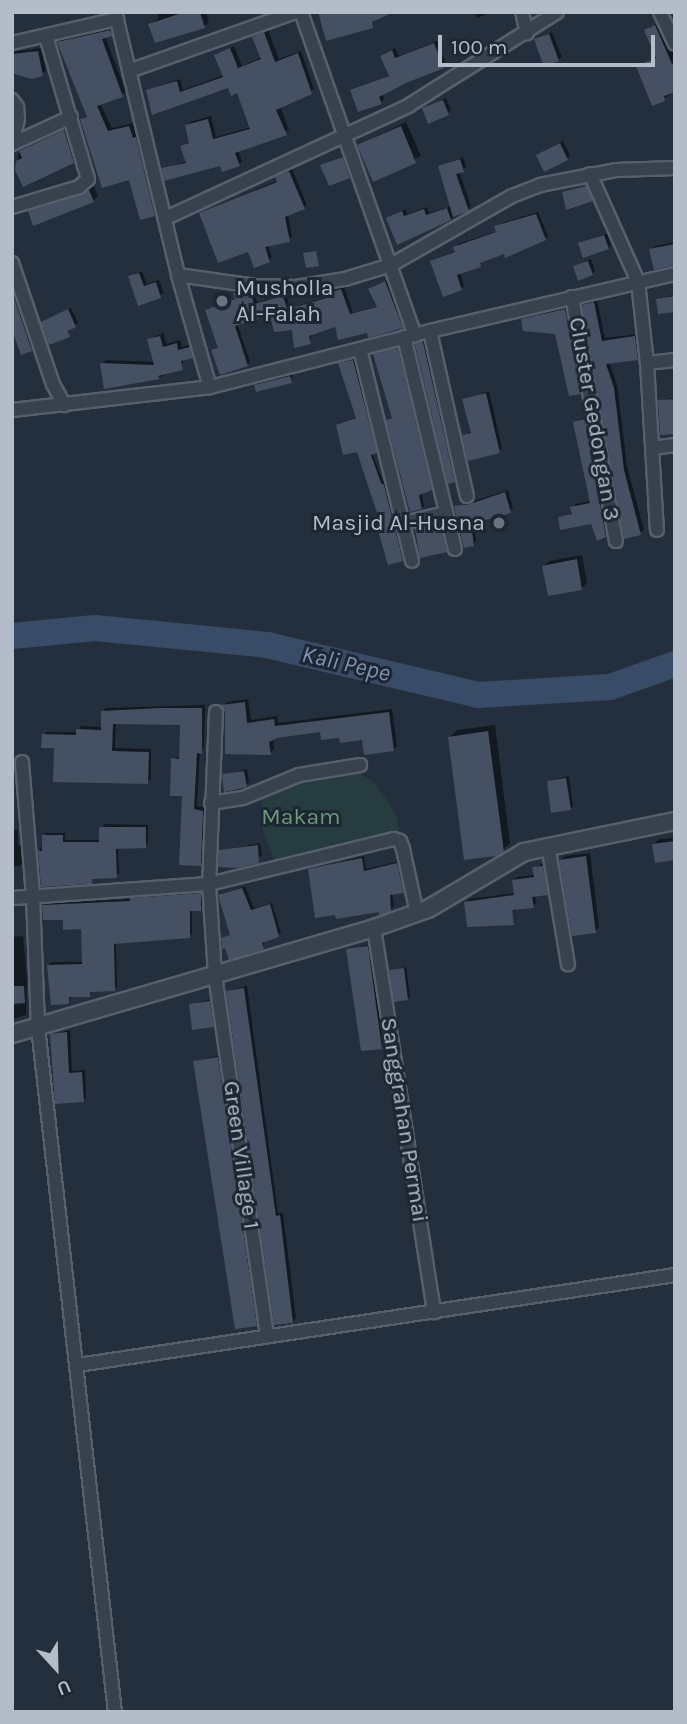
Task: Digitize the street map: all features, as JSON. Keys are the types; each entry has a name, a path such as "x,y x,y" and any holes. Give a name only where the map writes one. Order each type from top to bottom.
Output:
{"street":[{"path":"129,71 299,12 391,265 410,336 455,550"},
{"path":"522,12 527,33"},
{"path":"166,218 408,106 527,33 556,12"},
{"path":"660,12 675,44"},
{"path":"12,43 116,16 178,275 210,387"},
{"path":"12,207 79,187 88,178 46,36"},
{"path":"12,100 17,107 18,119 12,144"},
{"path":"12,144 71,117"},
{"path":"178,275 255,286 296,286 345,279 391,265 512,196 540,185 590,174 675,168"},
{"path":"590,174 638,282 647,363 657,530"},
{"path":"12,263 53,384 64,405"},
{"path":"12,410 210,387 430,331 675,274"},
{"name":"Cluster Gedongan 3","path":"572,297 616,541"},
{"path":"430,331 467,496"},
{"path":"360,349 412,561"},
{"path":"647,363 675,360"},
{"path":"653,448 675,445"},
{"path":"403,523 446,513"},
{"name":"Green Village 1","path":"216,712 209,884 215,975 267,1336"},
{"path":"22,762 33,896 38,1027 115,1712"},
{"path":"211,803 243,798 299,775 360,765"},
{"path":"12,1034 417,913 460,893 516,856 548,845 675,821"},
{"path":"12,898 209,884 394,839 400,841 403,849 417,913"},
{"path":"548,845 568,964"},
{"name":"Sanggrahan Permai","path":"374,928 434,1312"},
{"path":"78,1365 675,1275"}],"green space":[{"name":"Makam","path":"356,771 375,783 396,814 399,831 274,861 262,828 261,796 297,780"}],"building":[{"path":"185,12 200,12 205,28 155,43 148,24"},
{"path":"318,12 394,12 372,22 373,28 326,41"},
{"path":"655,25 672,64 675,63 675,92 664,96 665,101 652,106 636,66 656,58 644,30"},
{"path":"110,30 112,36 102,39 123,97 97,106 108,131 129,126 133,138 136,137 155,216 140,220 129,180 102,188 80,119 87,117 57,42"},
{"path":"264,32 275,62 298,53 312,94 276,110 287,135 235,153 240,166 222,172 220,166 164,181 161,168 186,163 180,146 189,143 185,125 208,119 213,139 250,129 237,93 231,96 228,88 152,115 146,90 177,81 180,92 223,77 214,55 230,48 238,68 261,59 252,37"},
{"path":"549,34 559,61 544,67 534,39"},
{"path":"434,43 444,68 406,83 379,97 382,104 358,112 350,90 389,76 380,56 392,50 395,58"},
{"path":"38,51 43,76 31,79 12,73 12,54"},
{"path":"443,100 449,115 428,124 422,108"},
{"path":"401,126 416,163 373,182 357,145"},
{"path":"64,130 74,163 23,187 15,170 16,161 22,158 19,151"},
{"path":"560,143 568,160 544,172 536,155"},
{"path":"343,157 350,178 329,186 320,165"},
{"path":"460,159 464,172 456,174 469,211 453,217 438,166"},
{"path":"289,171 305,209 285,217 290,242 265,247 270,262 254,268 248,252 218,263 199,213 277,182 275,177"},
{"path":"586,186 593,201 566,210 562,192"},
{"path":"89,190 94,202 33,226 28,211 81,195"},
{"path":"447,208 451,220 397,245 386,218 402,211 404,216 424,209 426,215"},
{"path":"536,214 546,240 505,258 504,254 480,263 481,267 457,275 462,290 443,297 430,261 455,252 453,247 496,232 494,226"},
{"path":"604,235 609,249 583,258 578,243"},
{"path":"675,244 675,265 654,270 649,249"},
{"path":"316,251 319,266 306,268 303,253"},
{"path":"588,261 593,275 578,281 573,266"},
{"path":"139,273 144,286 156,282 161,298 138,306 128,276"},
{"path":"385,281 403,328 368,338 367,333 338,340 335,327 309,336 311,344 294,348 292,330 274,332 270,315 235,326 248,366 220,375 211,350 218,348 205,310 235,299 233,293 251,294 254,304 283,296 292,324 292,308 327,298 326,294 341,289 350,314 377,307 368,289"},
{"path":"12,291 32,351 21,355 12,330"},
{"path":"675,296 675,312 658,314 656,299"},
{"path":"594,302 602,341 635,336 638,360 606,364 614,388 624,470 641,535 624,539 582,305"},
{"path":"68,309 76,327 68,331 70,337 49,345 41,322"},
{"path":"565,309 581,394 569,396 555,334 523,331 521,319"},
{"path":"160,336 163,347 177,343 178,350 190,347 193,358 181,361 183,370 158,376 160,379 104,389 100,363 154,365 147,339"},
{"path":"423,342 455,482 448,484 415,344"},
{"path":"398,348 432,490 419,495 422,509 410,512 386,420 392,418 373,354"},
{"path":"353,360 377,453 371,455 384,485 403,561 388,565 374,517 378,516 357,452 343,455 336,425 356,418 338,363"},
{"path":"290,376 292,383 256,392 254,385"},
{"path":"486,393 500,453 468,461 462,435 471,433 462,399"},
{"path":"675,399 675,434 660,435 658,400"},
{"path":"585,419 606,537 597,541 591,524 560,530 558,517 572,514 570,507 590,503 573,422"},
{"path":"505,492 511,513 471,524 474,546 464,548 454,506 470,504"},
{"path":"440,523 447,552 420,558 415,529"},
{"path":"577,559 582,590 548,596 542,566"},
{"path":"245,702 247,723 274,719 275,726 389,712 394,751 364,755 362,740 340,743 339,738 321,740 320,732 277,738 269,742 271,755 225,754 225,712 221,705"},
{"path":"202,708 202,754 197,753 194,809 203,811 201,866 179,865 182,796 170,796 171,758 179,759 180,725 113,724 112,751 149,752 148,784 53,782 54,748 41,748 42,734 76,735 76,729 101,730 101,711"},
{"path":"488,731 504,852 496,856 464,860 448,737"},
{"path":"244,771 247,787 224,792 222,774"},
{"path":"566,778 571,810 551,813 547,781"},
{"path":"99,827 146,827 146,848 116,849 117,878 92,879 92,884 41,887 38,851 42,851 42,835 63,835 63,842 99,842"},
{"path":"675,841 675,860 655,863 652,844"},
{"path":"258,845 259,863 238,868 218,867 219,850"},
{"path":"586,856 596,933 572,936 559,860"},
{"path":"362,858 364,871 397,863 404,893 390,895 391,911 379,915 379,912 336,919 335,915 315,918 308,869"},
{"path":"543,866 548,895 532,897 534,908 512,910 514,925 467,927 464,902 514,895 512,880 534,877 532,867"},
{"path":"242,888 251,910 270,904 279,937 262,943 264,949 229,960 225,948 222,949 221,938 230,935 218,895"},
{"path":"201,893 201,911 190,911 190,938 114,944 115,991 90,992 90,997 69,997 69,1004 51,1005 47,965 82,964 81,929 63,930 63,920 43,920 42,905 130,901 130,898"},
{"path":"368,946 382,1049 361,1051 346,949"},
{"path":"404,968 408,1000 394,1002 389,970"},
{"path":"12,986 24,986 25,1003 12,1004"},
{"path":"244,988 276,1216 280,1215 293,1323 274,1325 226,991"},
{"path":"210,1001 214,1027 192,1030 189,1004"},
{"path":"67,1032 69,1073 82,1072 84,1102 55,1104 50,1034"},
{"path":"218,1057 257,1326 235,1329 193,1061"}],"waterway":[{"name":"Kali Pepe","path":"12,636 95,628 267,645 478,695 610,687 675,664"}],"place":[{"name":"Musholla Al-Falah","path":"222,301"},
{"name":"Masjid Al-Husna","path":"499,523"}]}
